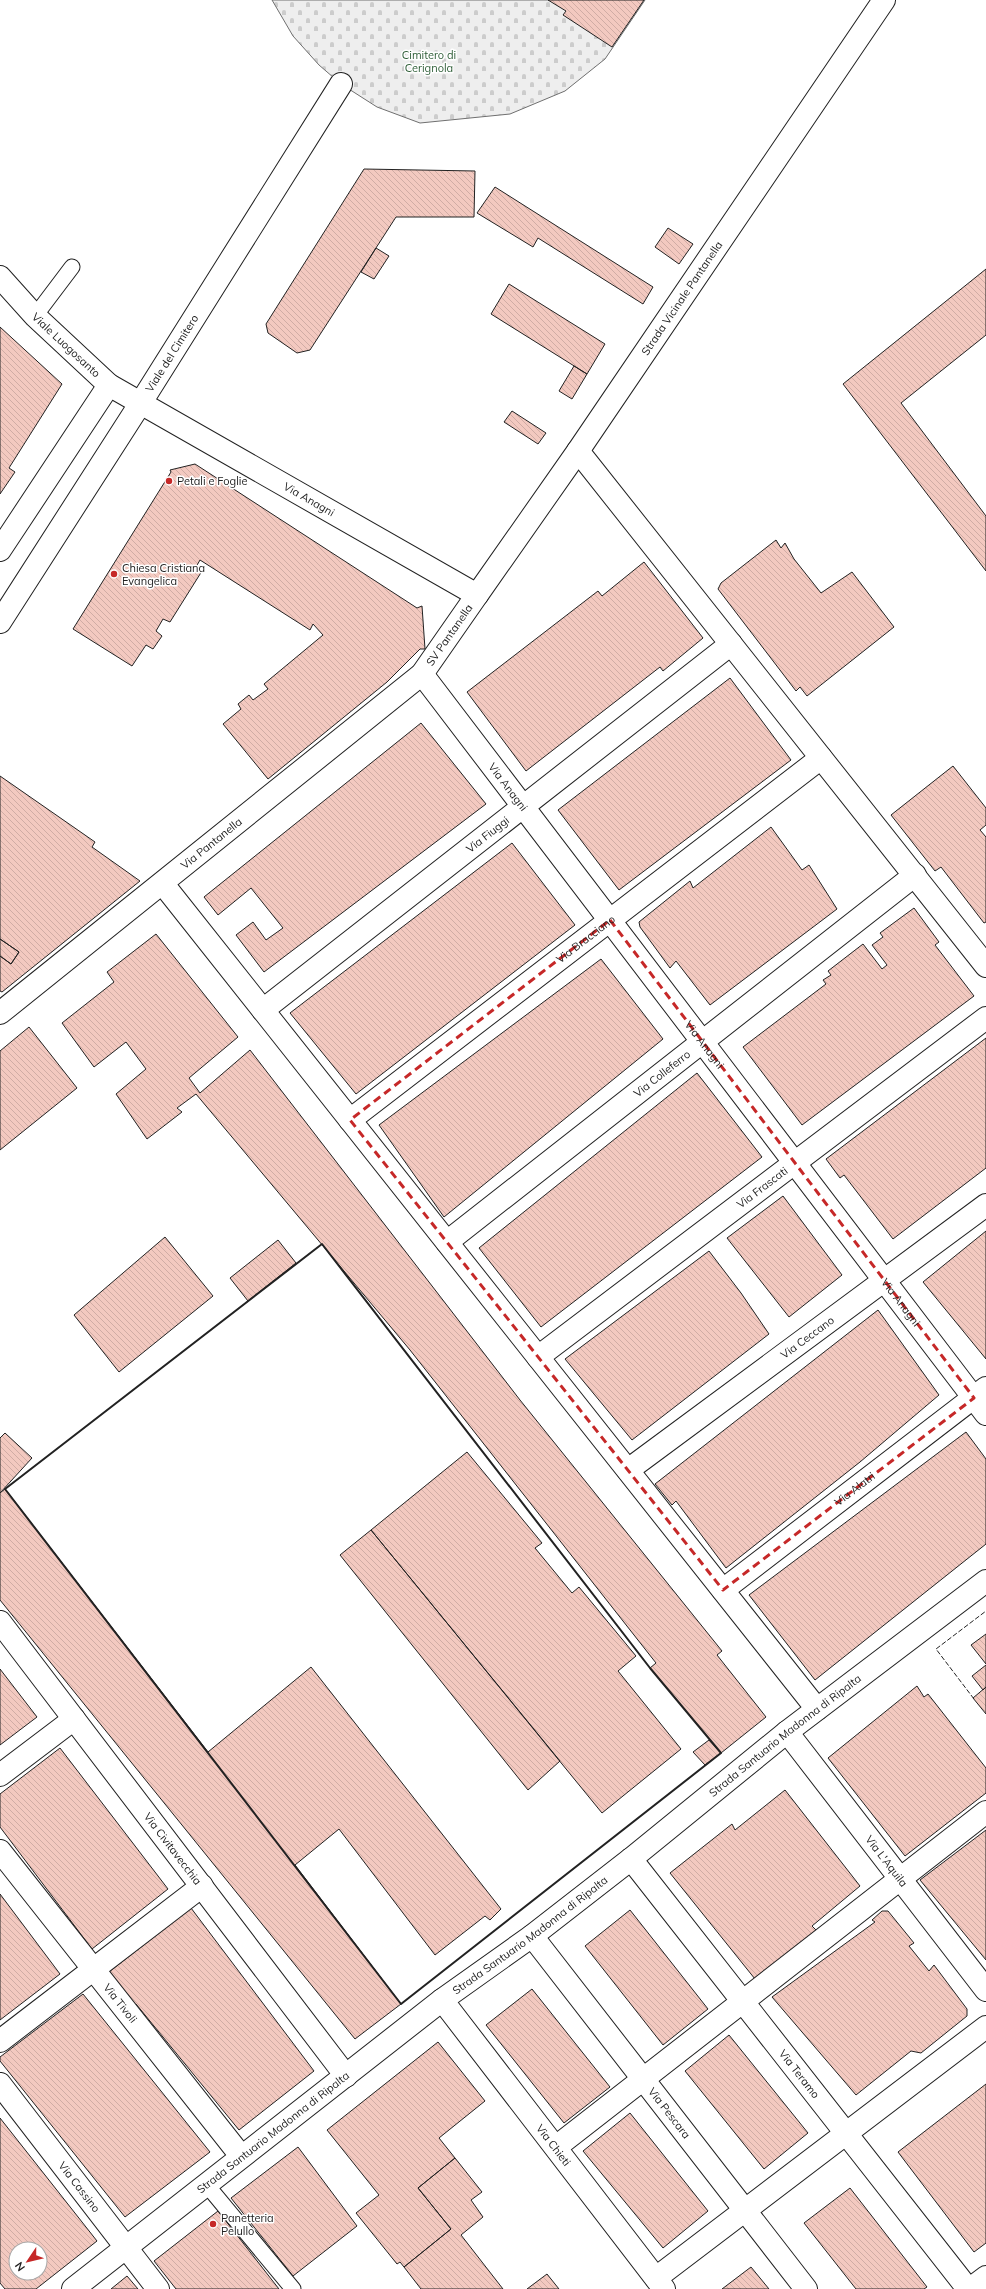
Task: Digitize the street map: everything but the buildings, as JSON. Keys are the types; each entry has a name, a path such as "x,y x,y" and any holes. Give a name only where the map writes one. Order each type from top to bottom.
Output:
{"street":[{"name":"Strada Vicinale Pantanella","path":"477,595 578,451 884,0"},
{"name":"Viale del Cimitero","path":"0,622 140,404 341,84"},
{"name":"Viale Luogosanto","path":"0,277 35,316 109,385 140,404"},
{"path":"0,550 109,385"},
{"name":"Via Anagni","path":"140,404 477,595"},
{"path":"578,451 986,966"},
{"name":"SV Pantanella","path":"422,674 477,595"},
{"name":"Via Fiuggi","path":"263,1010 731,644"},
{"name":"Via Anagni","path":"422,674 884,1280 982,1400"},
{"name":"Via Pantanella","path":"0,1013 163,884 422,674"},
{"name":"Via Bracciano","path":"350,1120 821,758"},
{"name":"Via Colleferro","path":"447,1242 915,875"},
{"path":"163,884 818,1709"},
{"name":"Via Frascati","path":"538,1356 986,1018"},
{"name":"Via Ceccano","path":"628,1470 986,1205"},
{"name":"Via Alatri","path":"723,1590 982,1400"},
{"name":"Strada Santuario Madonna di Ripalta","path":"73,2289 442,2000 532,1936 631,1860 787,1732 986,1581"},
{"name":"Via Civitavecchia","path":"0,1622 346,2076"},
{"path":"0,1775 74,1719"},
{"name":"Via L'Aquila","path":"787,1732 986,1990"},
{"path":"556,2147 986,1812"},
{"name":"Via Tivoli","path":"0,1851 241,2156"},
{"name":"Via Teramo","path":"631,1860 969,2289"},
{"path":"0,2041 202,1886"},
{"name":"Via Pescara","path":"532,1936 806,2289"},
{"name":"Via Chieti","path":"442,2000 660,2284"},
{"path":"660,2284 746,2210 986,2027"},
{"name":"Via Cassino","path":"0,2084 158,2289"},
{"path":"969,2289 986,2277"}],"lane":[{"path":"35,316 72,267"},
{"path":"206,2184 293,2289"}],"highlighted area":[{"path":"610,920 974,1398 723,1590 350,1120"}],"green space":[{"name":"Cimitero di Cerignola","path":"272,0 645,0 605,59 565,91 510,114 420,123 377,107 341,84 319,65 293,36"}],"fence":[{"path":"974,1699 936,1649 986,1611"}],"wall":[{"path":"322,1244 650,1668 721,1753 401,2004 5,1489 322,1244"}],"place":[{"name":"Petali e Foglie","path":"169,481"},
{"name":"Chiesa Cristiana Evangelica","path":"114,574"},
{"name":"Panetteria Pelullo","path":"213,2224"}]}
